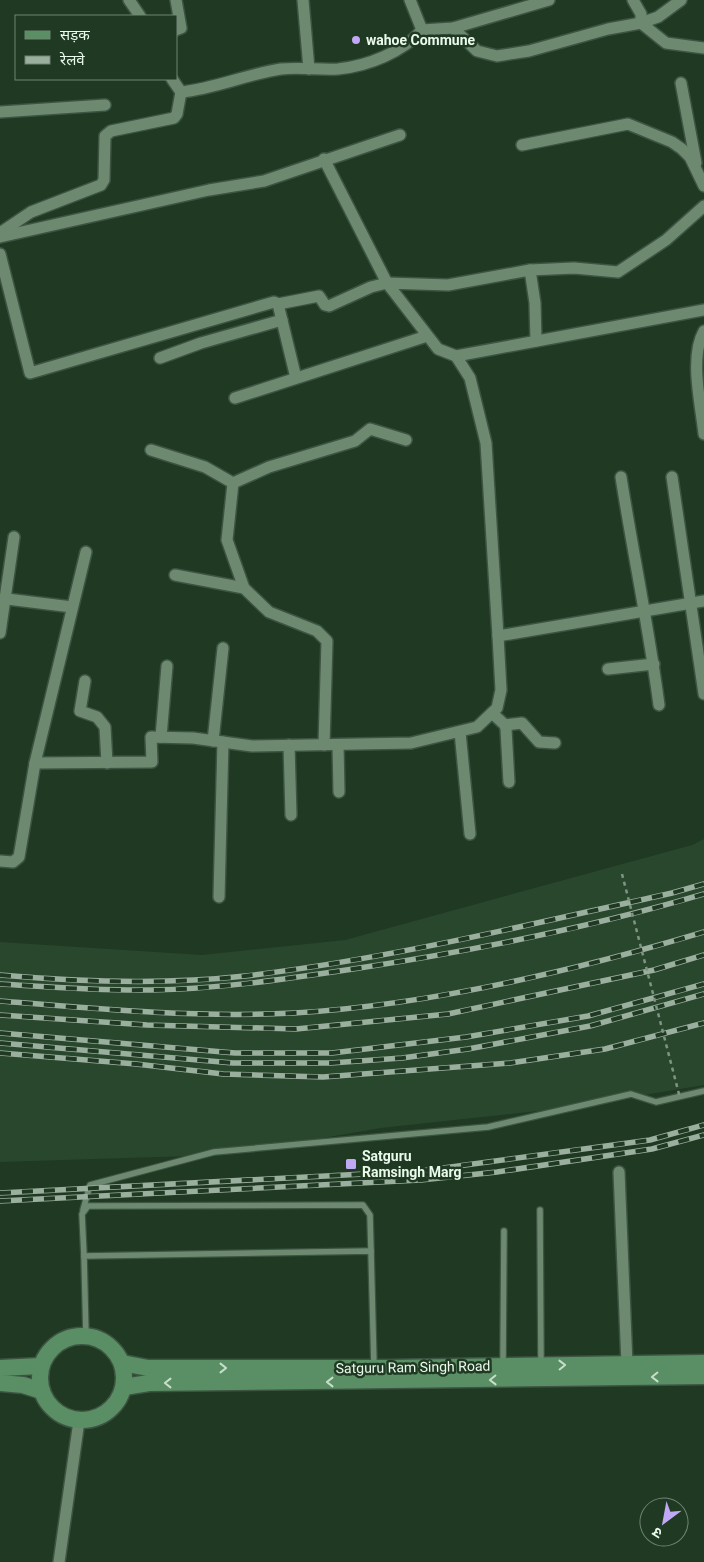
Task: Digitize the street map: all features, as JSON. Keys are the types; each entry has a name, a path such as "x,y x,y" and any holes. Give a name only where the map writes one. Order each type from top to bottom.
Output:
{"street":[{"path":"129,0 139,15"},
{"path":"176,0 180,28 178,29"},
{"path":"303,0 309,69"},
{"path":"410,0 422,30"},
{"path":"181,92 281,69 339,69 374,60 413,40 422,30 452,28 546,0"},
{"path":"633,0 641,14 641,23"},
{"path":"452,28 478,51 498,56 530,51 608,28 641,23 658,17 681,0"},
{"path":"641,23 666,43 704,48"},
{"path":"0,233 31,212 101,185 104,180 105,136 111,131 174,118 177,114 181,92 173,80"},
{"path":"681,83 698,172"},
{"path":"0,112 105,105"},
{"path":"522,145 628,124 672,142 682,149 690,157 704,186"},
{"path":"0,237 210,190 264,181 400,135"},
{"path":"324,160 386,283 438,349 456,356 704,310"},
{"path":"0,254 30,374 177,328 274,302 278,304 320,296 325,305 329,306 371,287 386,283 448,285 530,270 574,268 618,272 666,240 704,206"},
{"path":"530,270 535,303 536,341"},
{"path":"278,304 296,378"},
{"path":"160,358 201,343 282,320"},
{"path":"704,331 698,349 697,364 704,434"},
{"path":"235,398 427,336"},
{"path":"35,763 152,762 151,737 252,746 411,743 478,727 497,708 501,690 498,636 486,443 470,378 456,356"},
{"path":"233,484 269,468 355,441 370,430 406,440"},
{"path":"151,450 205,467 233,484"},
{"path":"621,477 643,611 654,664 659,705"},
{"path":"672,477 704,694"},
{"path":"233,484 227,540 244,588 269,612 317,631 326,641 324,745"},
{"path":"0,633 7,599 14,537"},
{"path":"0,861 13,862 18,858 35,763 86,552"},
{"path":"175,575 244,588"},
{"path":"7,599 72,607"},
{"path":"498,636 704,601"},
{"path":"219,897 218,742 223,648"},
{"path":"608,669 654,664"},
{"path":"161,737 167,666"},
{"path":"85,681 80,711 97,717 106,727 107,763"},
{"path":"492,713 505,725 509,782"},
{"path":"505,725 522,723 539,742 555,742"},
{"path":"460,732 470,834"},
{"path":"338,744 339,792"},
{"path":"289,745 292,815"},
{"path":"619,1172 628,1364"},
{"path":"86,1336 101,1340 114,1350 122,1363 124,1386 116,1405 110,1410 99,1418 79,1421 63,1416 50,1406 42,1391 41,1366 51,1350 59,1344 67,1339 86,1336"},
{"name":"Satguru Ram Singh Road","path":"122,1363 148,1368 374,1368 704,1363"},
{"path":"0,1368 41,1366"},
{"name":"Satguru Ram Singh Road","path":"124,1386 149,1383 704,1376"},
{"path":"0,1383 23,1385 42,1391"},
{"path":"59,1562 79,1421"}],"lane":[{"path":"86,1336 83,1210 90,1185 214,1152 488,1127 631,1094 656,1102 680,1098 704,1090"},
{"path":"83,1210 88,1206 363,1205 370,1215 374,1368"},
{"path":"540,1210 541,1365"},
{"path":"503,1366 504,1230"},
{"path":"84,1256 372,1251"}],"path":[{"path":"622,874 680,1098"}],"shaded area":[{"path":"704,839 704,1085 566,1108 381,1128 224,1155 0,1162 0,942 202,955 345,940 692,845"}],"railway":[{"path":"0,975 122,982 184,981 245,976 353,960 460,940 672,893 704,884"},
{"path":"0,984 151,990 202,988 278,980 398,962 486,946 617,918 704,894"},
{"path":"0,1001 183,1014 294,1013 345,1009 449,994 553,973 704,932"},
{"path":"0,1015 147,1025 296,1029 448,1014 654,970 704,955"},
{"path":"0,1033 235,1053 332,1053 466,1037 588,1016 704,984"},
{"path":"0,1043 233,1063 331,1063 402,1058 468,1049 590,1026 704,994"},
{"path":"0,1053 136,1064 223,1074 323,1077 510,1063 605,1049 704,1023"},
{"path":"0,1193 421,1171 650,1140 704,1125"},
{"path":"0,1201 421,1180 497,1172 652,1149 704,1135"}],"place":[{"name":"wahoe Commune","path":"356,40"},
{"name":"Satguru Ramsingh Marg","path":"351,1164"}]}
